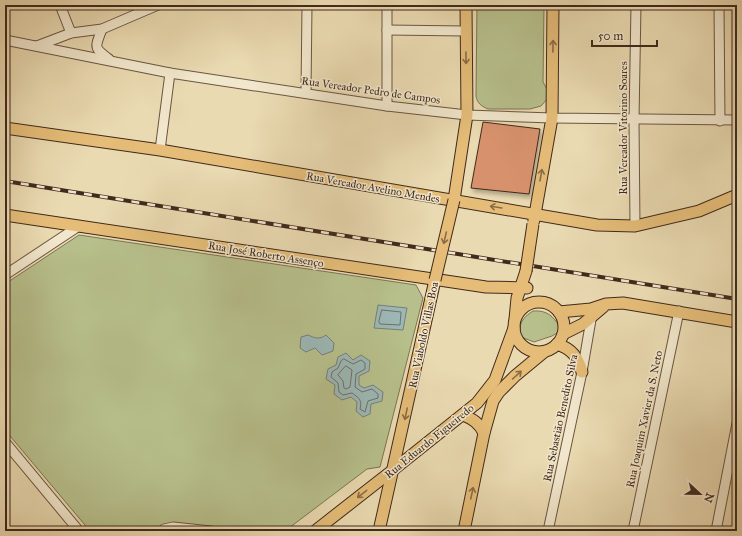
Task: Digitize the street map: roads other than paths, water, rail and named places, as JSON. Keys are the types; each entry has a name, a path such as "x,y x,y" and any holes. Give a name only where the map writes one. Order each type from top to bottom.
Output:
{"main road":[{"name":"Rua Viaboldo Villas Boa","path":"379,531 454,200 467,115 466,5"},
{"path":"544,352 533,352 524,347 517,338 515,324 516,306 523,288 552,118 553,5"},
{"name":"Rua Vereador Avelino Mendes","path":"5,128 160,150 454,200 534,219 597,225 635,226 699,211 737,195"},
{"name":"Rua José Roberto Assenço","path":"5,215 435,280 486,287 523,288"},
{"path":"523,288 534,302"},
{"path":"515,324 520,312 526,306 534,302 542,302 550,304 559,312 563,319 564,334"},
{"path":"464,531 484,433 493,401 499,392 515,376 544,352 554,348 564,334 577,328 592,312 606,304 623,303 679,311 737,322"},
{"path":"559,312 592,312"},
{"name":"Rua Eduardo Figueiredo","path":"315,531 477,403 495,380 515,324"},
{"path":"557,344 570,350 576,356 582,372"},
{"path":"463,415 474,420 480,425 484,433"}],"street":[{"path":"60,5 71,33"},
{"path":"37,46 71,33 102,29 158,5"},
{"path":"306,93 307,5"},
{"path":"386,106 387,5"},
{"name":"Rua Vereador Vitorino Soares","path":"635,226 634,120 636,5"},
{"path":"719,5 720,121"},
{"path":"102,29 96,44 98,50 110,60"},
{"path":"387,30 466,31"},
{"name":"Rua Vereador Pedro de Campos","path":"5,40 170,72 386,106 467,115 634,120 737,120"},
{"path":"160,150 170,72"},
{"path":"5,275 78,226"},
{"name":"Rua Joaquim Xavier da S. Neto","path":"634,531 679,311"},
{"name":"Rua Sebastião Benedito Silva","path":"548,531 582,372 592,312"},
{"path":"716,531 737,423"},
{"path":"5,442 78,531"},
{"path":"163,531 166,528 173,527 211,531"}],"water":[{"path":"378,305 407,308 403,330 374,328"},
{"path":"308,335 321,338 326,335 334,343 333,351 322,355 315,348 306,352 300,348 301,337"},
{"path":"346,353 353,360 361,355 370,361 369,371 359,376 359,385 364,388 373,385 383,392 382,401 371,404 370,414 363,417 356,411 357,402 351,397 342,400 334,394 335,385 326,379 328,369 336,365 338,357"}],"railway":[{"path":"5,181 737,299"}]}
